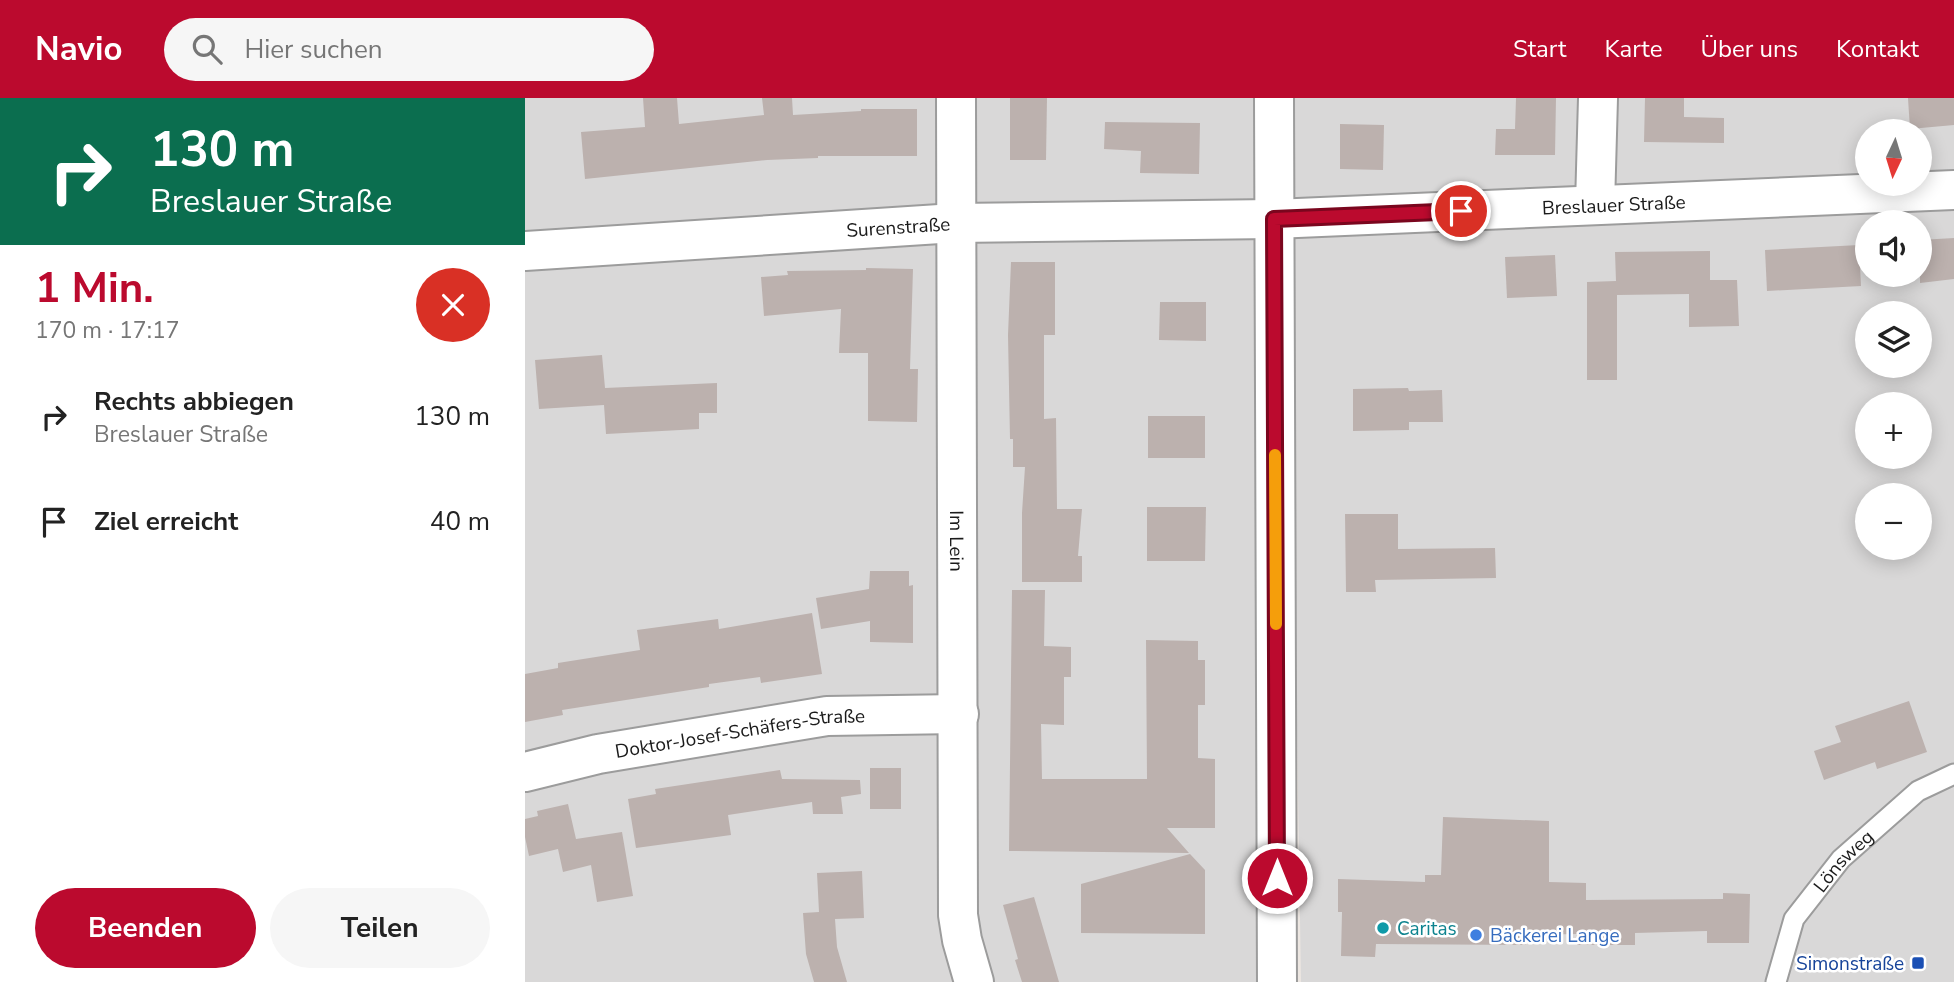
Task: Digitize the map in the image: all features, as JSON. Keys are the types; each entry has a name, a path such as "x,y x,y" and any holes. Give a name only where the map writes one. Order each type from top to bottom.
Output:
{"street":[{"name":"Im Lein","path":"956,98 958,915 974,982"},
{"path":"1274,98 1277,982"},
{"path":"1595,205 1598,98"},
{"name":"Breslauer Straße","path":"1274,219 1954,190"},
{"name":"Surenstraße","path":"525,251 955,223 1274,219"},
{"name":"Doktor-Josef-Schäfers-Straße","path":"525,772 598,754 827,716 959,714"}],"lane":[{"name":"Lönsweg","path":"1776,982 1794,919 1841,859 1918,791 1954,774"}],"shaded area":[{"path":"525,98 1259,98 1269,982 525,982"},
{"path":"1289,98 1954,98 1954,982 1301,982"}],"building":[{"path":"643,98 677,98 679,124 764,115 762,98 792,98 793,115 861,109 917,109 917,156 818,156 585,179 581,132 645,127"},
{"path":"1010,98 1047,98 1046,160 1010,160"},
{"path":"1516,98 1556,98 1555,155 1495,155 1496,129 1515,129"},
{"path":"1645,98 1684,98 1684,117 1724,118 1724,143 1644,142"},
{"path":"1908,98 1954,98 1954,125 1932,127 1932,119 1909,119"},
{"path":"1105,122 1200,123 1199,174 1140,173 1141,151 1104,149"},
{"path":"1340,124 1384,125 1383,170 1340,169"},
{"path":"1954,238 1954,279 1932,282 1932,239"},
{"path":"1855,245 1855,286 1767,291 1765,250"},
{"path":"1710,251 1710,280 1737,280 1739,326 1689,327 1689,294 1617,295 1617,380 1587,380 1587,282 1616,281 1615,252"},
{"path":"1555,255 1557,296 1507,298 1505,257"},
{"path":"1011,262 1055,262 1055,335 1044,335 1044,419 1056,418 1057,509 1082,509 1078,556 1082,556 1082,582 1022,582 1025,467 1013,467 1013,439 1010,439 1008,335"},
{"path":"913,269 910,369 918,369 917,422 868,421 868,353 839,353 841,309 764,316 761,277 788,275 787,271"},
{"path":"1160,302 1206,302 1206,341 1159,340"},
{"path":"602,355 605,388 717,383 717,413 699,413 699,429 606,434 604,405 539,409 535,360"},
{"path":"1408,388 1409,391 1442,390 1443,422 1409,422 1409,430 1353,431 1353,389"},
{"path":"1148,416 1205,416 1205,458 1148,458"},
{"path":"1147,507 1206,507 1205,561 1147,561"},
{"path":"1345,514 1398,514 1398,549 1495,548 1496,578 1375,580 1376,592 1346,592"},
{"path":"870,571 909,571 909,586 913,585 913,643 870,642 870,621 821,629 816,598 869,589"},
{"path":"1012,590 1045,590 1044,646 1071,647 1071,677 1064,677 1064,725 1041,724 1042,779 1147,779 1146,640 1198,641 1198,660 1205,660 1205,705 1198,705 1198,758 1215,759 1215,828 1167,828 1189,853 1009,851"},
{"path":"812,613 822,674 761,683 760,677 709,684 709,687 562,710 563,715 525,722 525,674 558,668 558,663 640,650 637,630 718,619 719,629"},
{"path":"1909,701 1927,752 1877,769 1875,762 1824,780 1814,751 1841,742 1835,726"},
{"path":"870,768 901,768 901,809 870,809"},
{"path":"780,770 782,779 860,780 861,794 841,797 843,814 813,814 812,802 728,815 731,835 636,848 628,799 656,794 655,789"},
{"path":"568,804 576,839 622,832 633,896 597,902 591,865 563,872 558,849 529,856 525,819 538,816 537,811"},
{"path":"1443,817 1549,821 1549,882 1586,883 1586,900 1723,899 1723,893 1750,894 1749,943 1707,943 1707,931 1635,933 1635,945 1577,945 1577,934 1527,935 1526,945 1376,944 1375,957 1341,956 1342,912 1338,912 1338,879 1425,882 1425,875 1441,875"},
{"path":"1190,854 1205,870 1205,934 1081,933 1081,884"},
{"path":"862,871 864,918 835,919 837,947 847,982 814,982 806,954 803,913 819,912 817,873"},
{"path":"1034,897 1059,982 1022,982 1015,960 1018,959 1003,905"}],"slow traffic":[{"path":"1275,455 1276,624"}],"place":[{"name":"Caritas","path":"1383,928"},
{"name":"Bäckerei Lange","path":"1476,935"},
{"name":"Simonstraße","path":"1918,963"}],"route":[{"path":"1277,878 1274,219 1461,211"}]}
